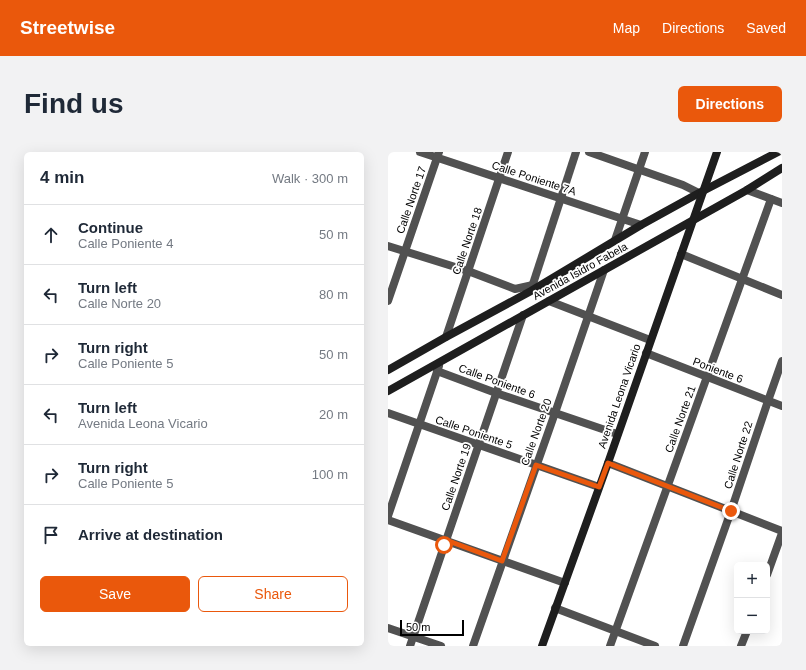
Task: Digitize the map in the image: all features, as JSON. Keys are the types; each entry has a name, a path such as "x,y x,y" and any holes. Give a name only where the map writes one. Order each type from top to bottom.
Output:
{"street":[{"name":"Calle Poniente 7A","path":"420,152 438,155 499,178 641,225"},
{"name":"Calle Norte 18","path":"446,337 508,152"},
{"path":"388,246 468,271 515,289 532,288 576,152"},
{"path":"589,152 701,192"},
{"path":"615,240 645,152"},
{"name":"Avenida Leona Vicario","path":"542,646 608,463 693,220 701,192 717,152"},
{"name":"Avenida Isidro Fabela","path":"388,370 641,225 778,152"},
{"name":"Calle Norte 17","path":"388,301 438,155"},
{"name":"Avenida Isidro Fabela","path":"388,391 747,190 782,168"},
{"path":"747,190 782,203"},
{"name":"Calle Norte 21","path":"610,646 771,199"},
{"path":"681,254 782,295"},
{"name":"Calle Norte 20","path":"473,646 604,270"},
{"path":"549,301 650,340"},
{"name":"Calle Norte 19","path":"410,646 523,315"},
{"name":"Poniente 6","path":"646,353 782,406"},
{"path":"388,516 440,361"},
{"name":"Calle Norte 22","path":"683,646 782,361"},
{"name":"Calle Poniente 6","path":"437,371 496,393 617,434"},
{"name":"Calle Poniente 5","path":"388,413 599,487"},
{"path":"608,463 782,532 770,566"},
{"path":"388,520 565,583"},
{"path":"555,608 655,646"},
{"path":"388,628 441,646"},
{"path":"741,646 746,634"}],"route":[{"path":"444,545 446,540 502,561 536,465 599,487 608,463 731,511"}]}
